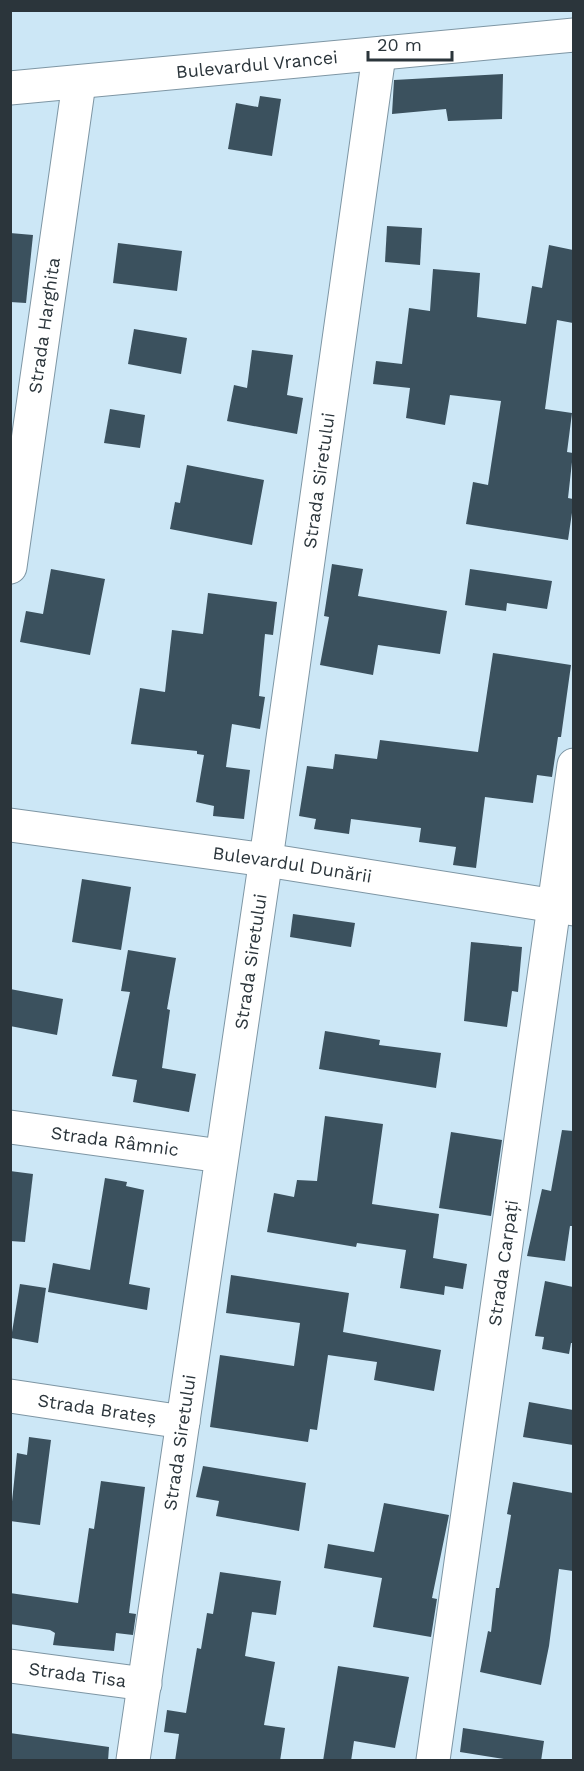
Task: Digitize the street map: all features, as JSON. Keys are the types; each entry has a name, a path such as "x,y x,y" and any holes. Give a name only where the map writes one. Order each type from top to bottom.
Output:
{"street":[{"name":"Bulevardul Vrancei","path":"10,88 573,35"},
{"name":"Strada Siretului","path":"133,1761 266,860 379,54"},
{"name":"Strada Harghita","path":"10,567 79,83"},
{"name":"Strada Carpați","path":"432,1761 563,907 573,765"},
{"name":"Bulevardul Dunării","path":"10,825 266,860 563,907"},
{"name":"Strada Râmnic","path":"10,1127 221,1156"},
{"name":"Strada Brateș","path":"10,1396 183,1422"},
{"name":"Strada Tisa","path":"10,1666 145,1684"}],"building":[{"path":"503,74 502,119 448,121 446,109 392,114 394,80"},
{"path":"260,96 281,99 272,156 228,149 236,103 258,107"},
{"path":"387,226 422,228 420,265 385,262"},
{"path":"10,233 33,235 26,303 10,302"},
{"path":"118,243 182,251 177,291 113,283"},
{"path":"549,245 573,250 573,323 557,320 545,409 572,413 567,452 573,453 568,498 573,499 573,506 568,540 466,524 473,482 488,485 501,401 450,395 445,425 406,418 410,388 373,384 376,361 402,364 409,308 430,311 433,269 480,273 477,317 526,324 532,286 542,288"},
{"path":"134,329 187,338 181,374 128,364"},
{"path":"252,350 293,355 287,395 303,398 297,434 227,421 234,385 247,388"},
{"path":"110,409 145,415 140,448 104,443"},
{"path":"187,465 264,480 252,545 170,529 175,502 180,503"},
{"path":"332,564 363,569 358,596 447,611 440,654 378,645 373,675 320,665 329,617 324,616"},
{"path":"51,569 105,579 90,655 20,642 26,611 43,614"},
{"path":"470,569 552,581 547,609 507,603 506,611 465,605"},
{"path":"208,593 277,602 273,635 265,634 259,696 265,697 260,729 232,724 226,767 250,770 244,819 213,816 214,806 196,802 204,755 197,754 197,751 131,744 140,688 165,692 172,630 203,634"},
{"path":"493,653 571,665 561,737 558,737 552,777 537,775 533,803 485,797 476,868 453,865 456,847 419,842 421,828 351,819 349,834 314,829 316,819 299,816 307,766 333,769 335,754 377,759 380,740 478,752"},
{"path":"82,879 131,887 121,950 72,942"},
{"path":"293,914 355,923 351,947 290,937"},
{"path":"471,942 522,947 518,992 512,991 507,1027 464,1021"},
{"path":"128,950 176,958 167,1009 170,1010 162,1068 196,1074 189,1112 133,1102 137,1080 112,1076 130,992 121,991"},
{"path":"10,989 63,999 57,1035 10,1026"},
{"path":"325,1031 380,1040 379,1045 441,1053 436,1088 319,1069"},
{"path":"325,1116 383,1124 372,1204 439,1214 433,1258 467,1264 463,1289 445,1286 444,1295 400,1288 406,1250 357,1243 356,1247 267,1232 274,1193 294,1197 297,1180 317,1181"},
{"path":"562,1130 573,1131 573,1226 570,1226 565,1261 527,1256 542,1189 551,1191"},
{"path":"451,1132 502,1140 491,1216 439,1208"},
{"path":"10,1171 33,1174 25,1242 10,1241"},
{"path":"105,1178 127,1182 126,1186 144,1190 129,1284 150,1288 147,1310 48,1292 53,1263 90,1270"},
{"path":"231,1275 349,1293 343,1332 441,1350 434,1391 374,1380 377,1362 328,1355 317,1430 310,1429 308,1442 210,1427 220,1355 294,1366 300,1323 226,1313"},
{"path":"545,1281 573,1287 573,1343 571,1343 569,1354 542,1349 544,1337 535,1336"},
{"path":"20,1284 46,1288 38,1343 11,1338"},
{"path":"529,1402 573,1410 573,1445 523,1437"},
{"path":"29,1437 51,1440 40,1525 10,1521 17,1453 27,1455"},
{"path":"203,1466 306,1483 299,1531 216,1516 219,1501 196,1497"},
{"path":"101,1481 145,1487 129,1613 136,1614 133,1635 116,1633 114,1651 53,1645 55,1633 50,1630 10,1624 10,1593 78,1603 89,1528 94,1529"},
{"path":"513,1482 573,1493 573,1571 559,1569 549,1646 541,1685 480,1672 488,1631 491,1632 496,1588 499,1588 511,1515 507,1514"},
{"path":"384,1503 449,1515 432,1598 437,1599 431,1637 373,1627 382,1578 324,1568 328,1544 374,1552"},
{"path":"220,1572 281,1581 276,1615 252,1612 245,1656 275,1662 264,1725 285,1728 280,1761 175,1761 179,1734 164,1732 167,1710 186,1713 197,1648 201,1649 207,1613 213,1614"},
{"path":"338,1666 409,1677 395,1748 354,1741 351,1761 323,1761"},
{"path":"463,1728 544,1741 541,1761 517,1761 460,1752"},
{"path":"10,1733 109,1747 108,1761 10,1761"}]}
